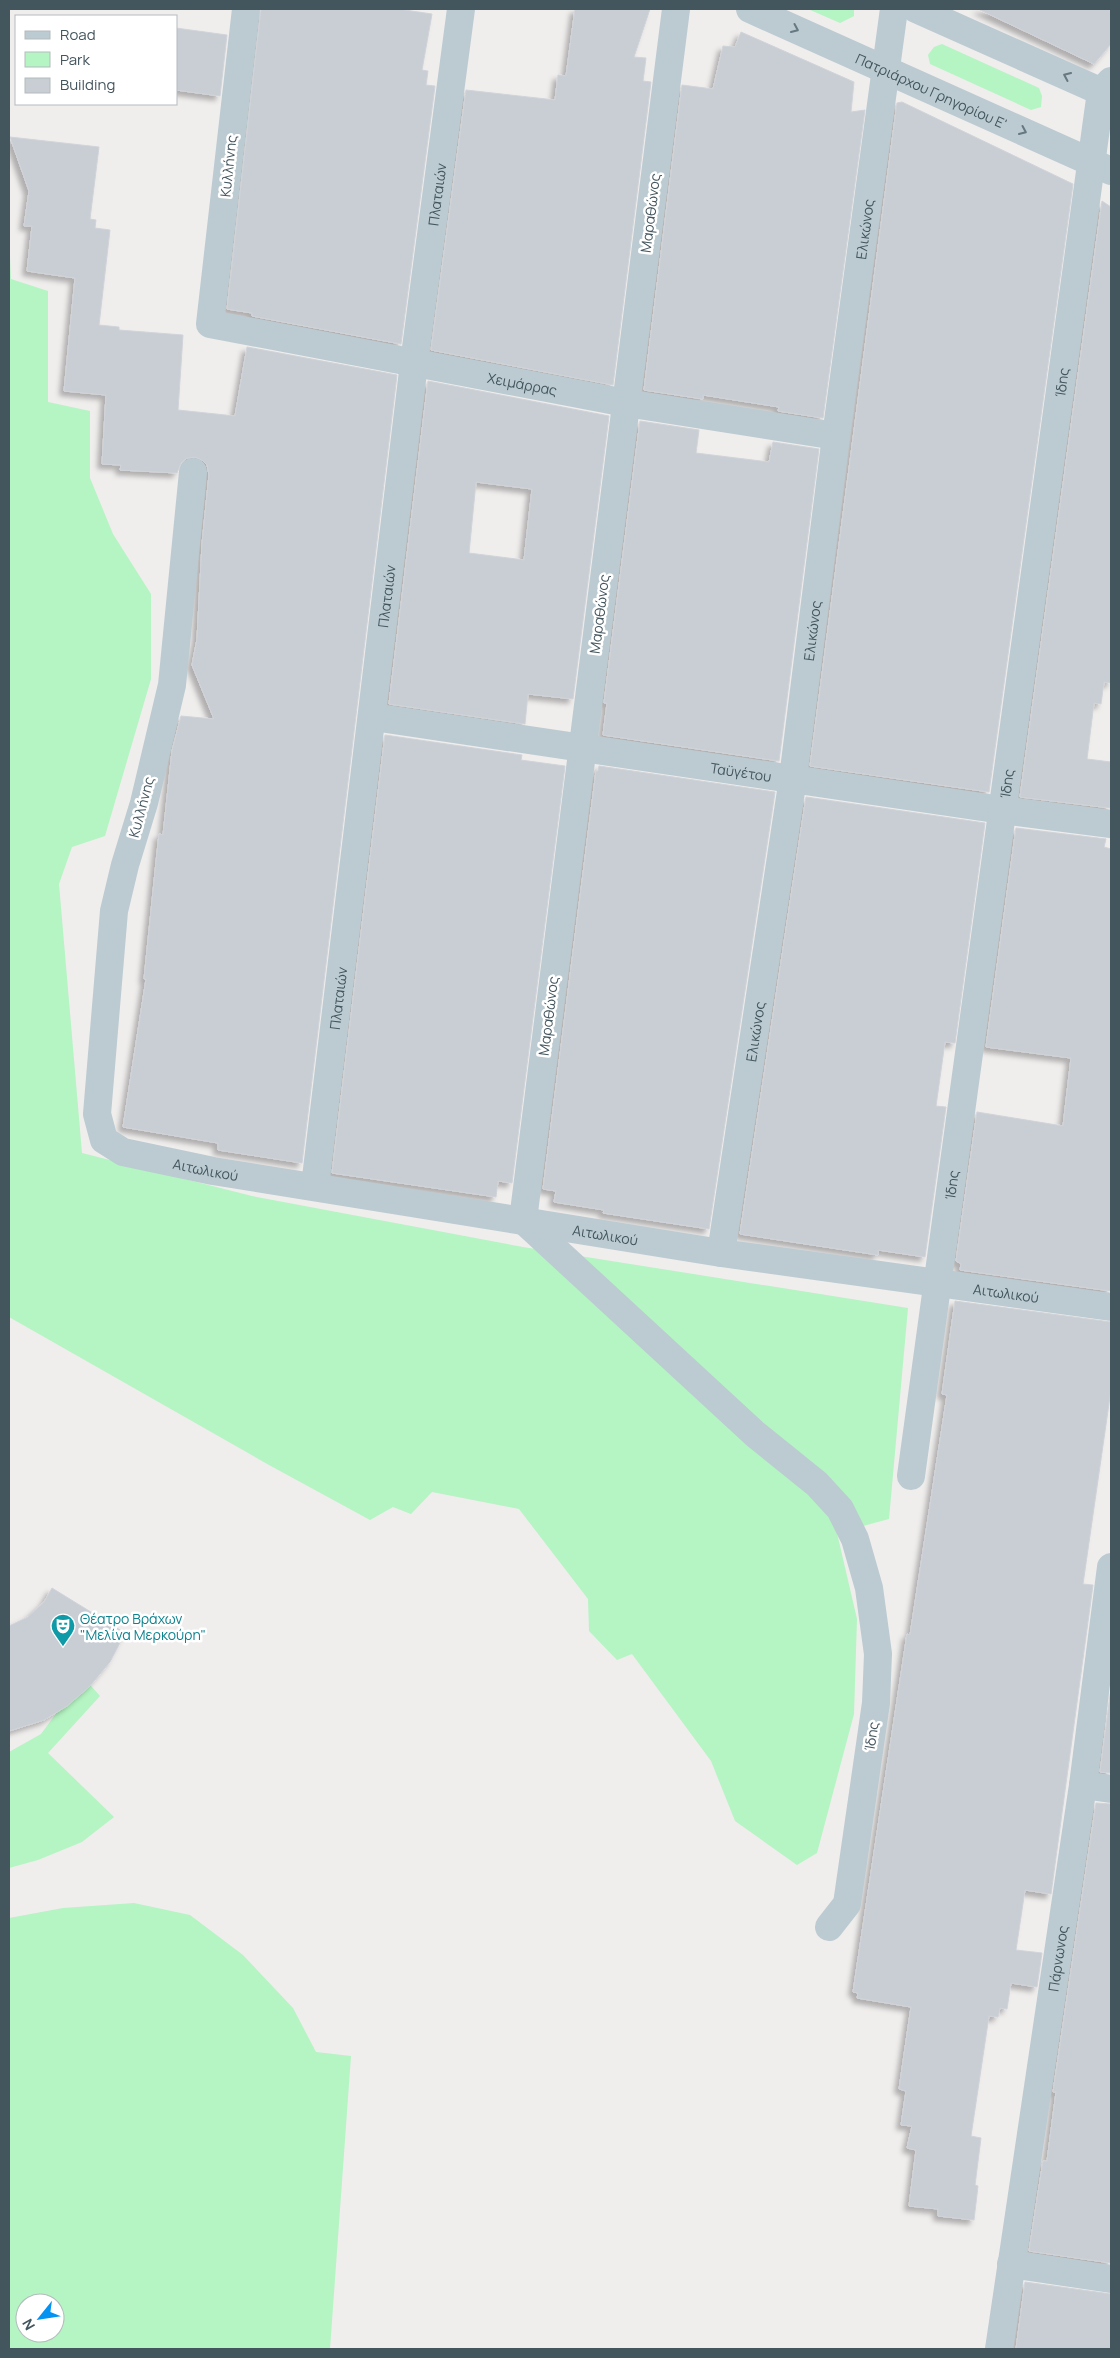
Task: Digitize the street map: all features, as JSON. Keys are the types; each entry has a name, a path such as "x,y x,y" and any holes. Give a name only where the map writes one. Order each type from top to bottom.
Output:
{"street":[{"name":"Κυλλήνης","path":"210,324 246,9"},
{"name":"Πλαταιών","path":"315,1186 373,717 414,363 460,9"},
{"name":"Μαραθώνος","path":"523,1220 676,9"},
{"name":"Πατριάρχου Γρηγορίου Ε'","path":"750,9 1101,167"},
{"name":"Ελικώνος","path":"721,1252 793,778 836,436 894,9"},
{"path":"916,9 1108,90"},
{"name":"Ίδης","path":"911,1476 1002,810 1101,167 1108,90"},
{"name":"Χειμάρρας","path":"210,324 626,402 836,436"},
{"name":"Κυλλήνης","path":"104,1140 97,1114 114,911 125,865 144,804 172,685 193,472"},
{"name":"Ταϋγέτου","path":"373,717 1002,810 1111,824"},
{"name":"Αιτωλικού","path":"104,1140 123,1152 213,1171 721,1252 1111,1307"},
{"name":"Ίδης","path":"523,1220 755,1434 817,1484 840,1509 855,1540 869,1588 874,1619 878,1654 876,1703 847,1904 829,1927"},
{"name":"Πάρνωνος","path":"999,2349 1083,1784 1111,1567"},
{"path":"1083,1784 1111,1789"},
{"path":"1011,2264 1111,2279"}],"green space":[{"path":"808,9 854,9 854,16 840,23"},
{"path":"942,44 1039,88 1042,96 1041,107 1031,110 930,64 928,55 934,47"},
{"path":"9,233 11,279 48,291 48,402 90,411 90,478 113,534 151,594 151,679 105,836 72,847 59,884 82,1153 252,1196 523,1247 908,1308 889,1519 837,1533 857,1619 854,1714 817,1853 797,1865 735,1821 711,1761 632,1654 617,1660 589,1631 588,1599 519,1509 432,1492 411,1514 393,1507 370,1520 269,1465 9,1317"},
{"path":"83,1677 100,1696 48,1753 114,1817 82,1842 38,1860 9,1868 9,1752 41,1734"},
{"path":"134,1903 190,1915 243,1955 293,2008 316,2052 351,2056 330,2349 9,2349 9,1918 63,1908"}],"building":[{"path":"261,9 398,9 432,14 422,70 428,71 426,85 435,86 401,344 252,316 252,313 227,309"},
{"path":"575,9 650,9 634,57 646,58 643,81 651,82 613,385 431,350 466,90 555,100 558,75 566,76"},
{"path":"978,9 1111,9 1111,44 1094,64"},
{"path":"178,28 227,35 220,96 178,90"},
{"path":"741,32 854,82 851,112 865,110 823,418 778,411 779,407 703,395 703,399 644,390 682,85 713,89 723,46 735,47"},
{"path":"902,102 1073,184 989,792 810,766 897,103"},
{"path":"10,137 99,147 90,219 96,220 95,228 110,230 99,325 119,327 119,330 183,335 178,410 235,416 247,347 397,375 302,1163 218,1150 218,1143 123,1127 146,979 144,979 159,834 163,835 172,751 181,716 214,719 192,665 197,639 202,544 209,475 207,465 195,457 187,458 181,463 177,473 120,470 121,465 102,464 106,395 64,391 75,278 27,271 32,226 24,226 29,191"},
{"path":"1102,201 1111,207 1111,683 1104,682 1101,704 1094,703 1087,759 1111,762 1110,808 1020,797"},
{"path":"428,381 609,416 573,699 528,694 525,724 389,704","holes":["476,482 532,489 524,560 469,553"]},
{"path":"640,421 699,430 696,453 769,462 773,442 819,449 779,761 603,735 607,703 604,703"},
{"path":"385,735 522,755 521,760 565,766 512,1183 498,1181 496,1197 332,1173"},
{"path":"599,766 775,792 709,1229 603,1213 604,1210 554,1202 556,1191 543,1189 596,771 598,771"},
{"path":"806,797 985,823 955,1043 945,1042 936,1106 946,1107 925,1257 878,1250 878,1255 740,1234"},
{"path":"1016,828 1106,839 1104,847 1111,849 1111,1291 960,1270 961,1264 956,1261 977,1112 1063,1126 1071,1058 986,1047"},
{"path":"955,1301 1111,1322 1111,1390 1083,1584 1093,1585 1051,1894 1025,1890 1016,1950 1042,1953 1037,1987 1011,1983 1007,2009 1000,2008 998,2017 989,2016 971,2136 981,2138 975,2185 978,2186 974,2220 938,2216 938,2209 909,2206 916,2150 907,2148 912,2126 901,2125 906,2091 899,2089 911,2007 857,1998 858,1993 853,1992 907,1634 910,1635 947,1395 942,1394"},
{"name":"Θέατρο Βράχων \"Μελίνα Μερκούρη\"","path":"52,1588 125,1633 110,1662 90,1686 67,1706 44,1720 9,1731 9,1626 28,1617 44,1602"},
{"path":"1111,1688 1111,1773 1100,1772"},
{"path":"1096,1803 1111,1804 1111,2263 1029,2251 1043,2161 1047,2161 1056,2092 1053,2092"},
{"path":"1025,2282 1111,2294 1111,2349 1016,2349"}],"place":[{"name":"Θέατρο Βράχων \"Μελίνα Μερκούρη\"","path":"63,1647"}]}
